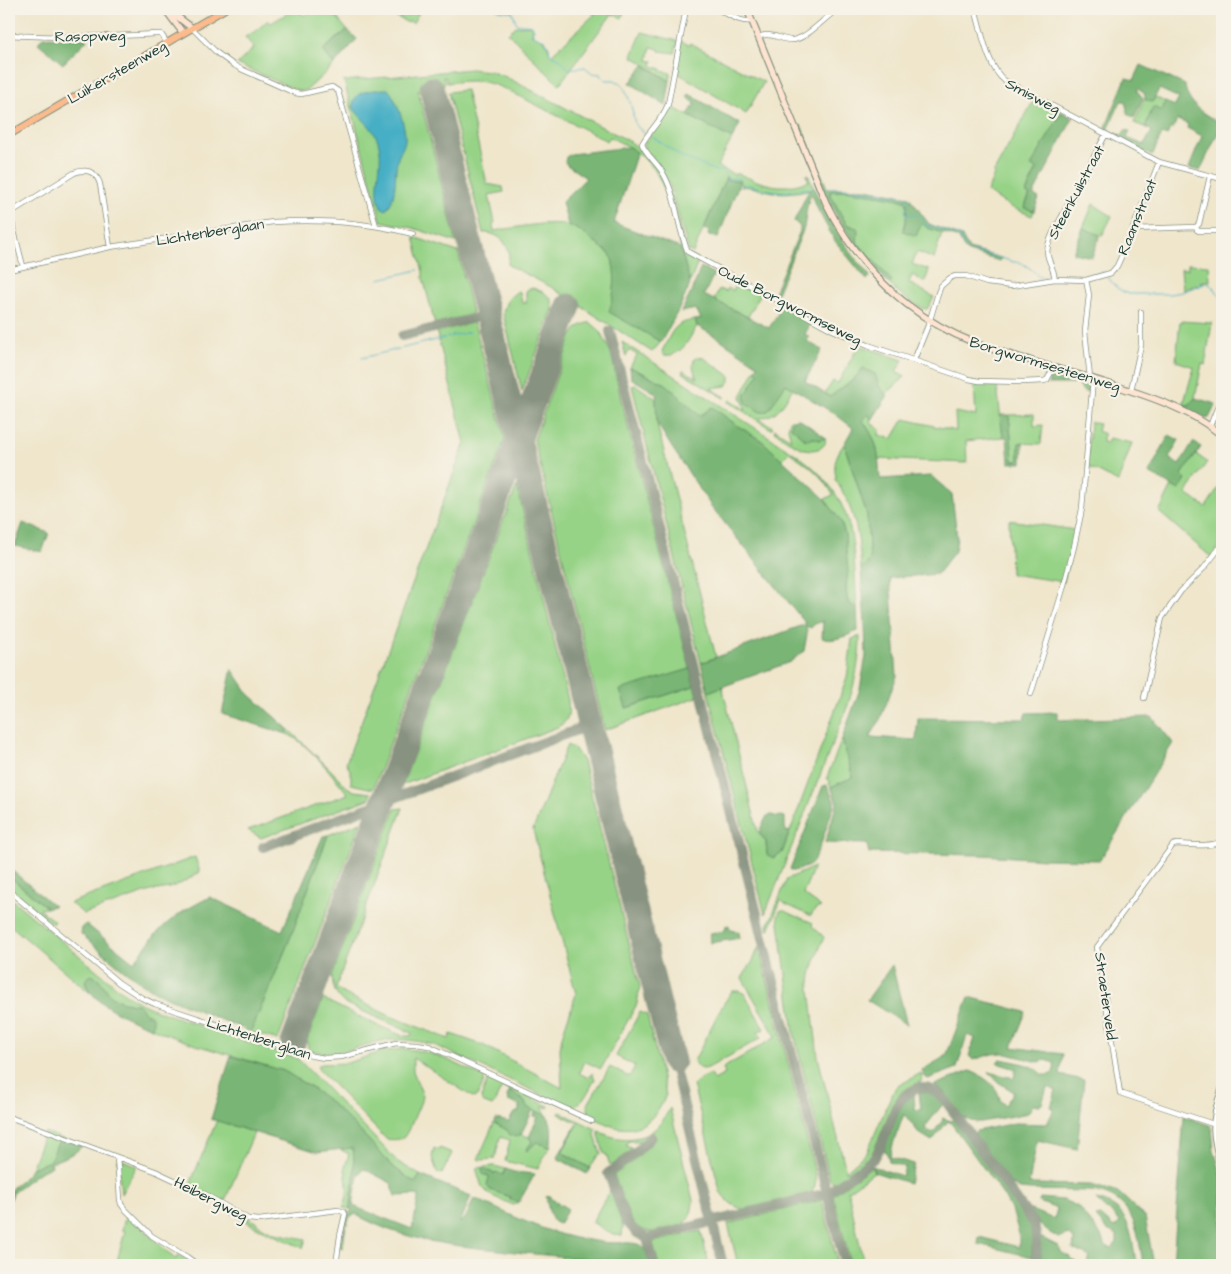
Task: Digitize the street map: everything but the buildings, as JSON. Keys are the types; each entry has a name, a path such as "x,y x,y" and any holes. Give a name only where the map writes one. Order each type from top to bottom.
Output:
{"main road":[{"name":"Luikersteenweg","path":"9,135 192,28 212,13 225,9"},
{"name":"Borgwormsesteenweg","path":"747,9 819,188 840,230 860,259 881,282 929,320 974,343 1131,390 1168,405 1210,426 1222,436"},
{"path":"166,10 192,28"},
{"path":"166,10 183,33"}],"street":[{"name":"Oude Borgwormseweg","path":"686,9 668,104 665,112 642,144 643,149 656,162 667,180 688,252 846,337 969,379 994,382 1044,381 1047,380 1054,368"},
{"path":"717,9 740,20 752,21"},
{"path":"758,37 766,35 787,40 797,39 838,9"},
{"name":"Smisweg","path":"975,9 996,73 1011,85 1159,162 1222,178"},
{"path":"192,28 217,53 232,64 284,88 301,94 332,87 338,91 376,226"},
{"name":"Rasopweg","path":"9,35 89,37 161,34 166,43"},
{"name":"Steenkuilstraat","path":"1055,279 1054,270 1047,258 1049,241 1106,134"},
{"name":"Raamstraat","path":"914,360 941,286 955,276 966,276 987,283 1012,286 1055,279 1086,280 1111,273 1115,270 1134,228 1159,162"},
{"path":"22,266 11,219 13,211 79,171 94,173 98,178 110,248"},
{"path":"1196,227 1199,224 1210,176"},
{"name":"Lichtenberglaan","path":"9,270 110,248 273,222 339,221 413,234"},
{"path":"1134,228 1196,227 1199,231 1222,231"},
{"path":"1031,694 1063,589 1082,509 1091,378 1085,331 1089,295 1086,280"},
{"path":"1131,390 1141,345 1141,312"},
{"path":"1210,426 1222,396"},
{"path":"1144,698 1162,618 1181,591 1208,563 1222,545"},
{"name":"Straeterveld","path":"1213,1124 1120,1092 1097,947 1174,845 1203,846 1222,842"},
{"name":"Lichtenberglaan","path":"9,891 119,983 155,1004 312,1056 325,1058 341,1057 396,1043 428,1046 592,1121"},
{"path":"1222,1089 1213,1124 1215,1146 1222,1170"},
{"name":"Heibergweg","path":"9,1117 155,1171 248,1219 341,1211 345,1214 336,1265"},
{"path":"117,1157 121,1204 152,1236 198,1265"}],"green space":[{"path":"295,9 305,16 311,9 330,9 347,30 323,50 334,65 307,90 300,91 237,64 254,48 245,37 257,30 268,20 271,23"},
{"path":"397,9 421,9 413,23 409,21 408,23 393,15"},
{"path":"587,9 625,9 622,18 612,14 559,85 508,33 516,26 531,25 533,35 545,42 551,55 595,14"},
{"path":"347,30 357,39 334,65 323,50"},
{"path":"642,32 678,41 675,53 659,51 659,49 651,47 648,60 653,61 652,66 662,69 661,71 671,73 670,81 632,56"},
{"path":"43,37 88,39 63,64 38,43"},
{"path":"681,41 689,45 690,43 764,82 746,114 676,72"},
{"path":"644,65 670,81 666,106 630,83"},
{"path":"1141,65 1185,85 1189,99 1193,104 1222,124 1200,171 1189,168 1202,136 1187,128 1188,124 1177,120 1173,129 1170,128 1167,136 1162,134 1152,156 1106,132 1105,129 1126,78 1134,80","holes":["1138,89 1144,93 1146,100 1151,102 1159,89 1179,98 1175,106 1165,102 1162,111 1153,107 1145,127 1152,131 1144,145 1127,138 1130,131 1125,130 1122,136 1109,131 1121,101 1125,101 1128,114 1134,118 1143,98 1137,91"]},
{"path":"471,69 489,71 506,77 629,141 647,155 665,182 687,255 699,259 690,283 664,189 654,169 643,157 610,137 607,141 499,86 484,82 447,83 446,77 443,77 444,85 418,91 456,242 413,228 381,221 344,81"},
{"path":"466,90 487,184 503,187 504,192 489,195 495,223 493,224 494,231 552,223 575,227 591,238 611,255 615,284 610,312 661,342 652,352 551,287 508,265 509,252 503,240 496,235 483,233 448,92"},
{"path":"689,94 740,124 732,139 688,115 695,103 687,97"},
{"path":"1155,97 1165,102 1162,111 1153,108 1145,127 1134,123 1145,98 1146,100 1153,101"},
{"path":"1035,98 1062,112 1032,166 1037,169 1026,192 1030,194 1024,207 1034,211 1032,216 1011,207 987,192 993,174"},
{"path":"670,106 732,139 717,166 735,175 736,173 760,182 779,186 791,186 809,181 806,175 808,174 814,188 784,193 774,192 741,186 740,181 727,180 726,177 693,253 689,251 669,183 643,145 660,124"},
{"path":"1062,112 1073,118 1033,195 1039,198 1034,211 1024,208 1030,195 1026,193 1037,169 1031,166"},
{"path":"801,125 827,188 866,189 909,197 929,224 962,237 969,249 1001,258 1000,261 968,252 959,238 927,228 922,223 916,236 903,231 907,210 907,203 905,201 845,190 829,192 847,225 857,228 857,242 892,281 889,284 856,245 835,213 798,127"},
{"path":"629,147 637,152 614,223 680,248 690,283 678,311 661,342 609,312 614,284 611,255 579,230 568,225 562,202 586,178 567,165 565,162 566,157 571,154"},
{"path":"726,177 727,180 740,181 718,238 708,235 709,231 704,229"},
{"path":"814,188 825,212 839,234 870,276 867,280 835,241 818,210 812,194 807,207 804,228 776,296 773,295 800,231 800,227 794,221 809,190"},
{"path":"845,190 903,200 907,203 906,220 922,223 927,228 942,233 934,259 917,252 912,264 929,270 925,282 912,275 909,283 934,297 927,309 913,303 889,284 891,281 857,242 851,225 847,225 829,192"},
{"path":"1093,204 1112,216 1102,236 1083,228"},
{"path":"1083,228 1100,235 1092,257 1073,253"},
{"path":"414,237 458,252 472,312 471,315 435,324"},
{"path":"1188,264 1209,265 1210,281 1205,281 1183,290 1181,269 1188,269"},
{"path":"701,267 714,274 704,295 769,328 783,305 812,321 805,334 809,337 807,341 822,350 805,381 830,397 854,379 863,368 875,374 879,386 888,397 872,420 868,414 863,421 875,442 880,479 931,476 952,494 957,538 955,551 937,574 890,578 897,676 879,722 870,737 916,740 918,718 1024,719 1026,713 1058,712 1058,720 1152,717 1173,743 1100,860 982,855 869,854 867,844 825,843 837,803 831,787 853,777 842,739 860,689 866,656 861,569 870,560 867,515 844,444 853,428 835,414 786,384 768,411 760,412 746,403 745,396 759,373 755,370 758,365 697,326 695,320 701,319 696,309 681,312 692,291"},
{"path":"738,281 761,293 748,317 714,300 719,289 726,292 728,288 733,291"},
{"path":"533,288 550,298 553,309 522,391 503,313 506,303 512,295 518,291 520,292 522,303 526,303 526,290"},
{"path":"695,320 697,326 688,342 675,354 664,355 662,351 677,326 687,321"},
{"path":"1180,321 1212,323 1205,365 1202,364 1195,398 1189,405 1183,405 1194,367 1176,361"},
{"path":"471,322 475,326 505,439 373,789 351,784 351,772 346,763 465,443 436,330"},
{"path":"591,323 598,329 611,353 621,400 690,669 620,691 627,708 694,686 697,697 605,730 534,440 572,335 578,327"},
{"path":"622,342 794,453 823,477 838,497 848,520 853,551 857,606 853,607 847,599 845,534 841,522 825,499 833,495 820,476 789,452 782,460 762,441 712,407 700,416 666,384 630,367 637,355 629,350 626,357"},
{"path":"859,345 903,360 896,372 905,377 886,394 878,386 876,378 863,368 854,379 830,397 825,393 833,381 838,383"},
{"path":"695,358 704,358 730,376 730,381 726,386 711,388 724,398 682,372 683,370 697,378 693,366"},
{"path":"630,367 666,384 700,416 712,407 762,441 825,499 841,522 845,535 848,571 847,599 853,607 857,606 858,631 830,640 822,638 823,621 811,628 806,626 807,634 804,651 790,662 708,692 701,663 806,624 711,506 657,423 657,394 631,378"},
{"path":"755,370 759,373 745,396 785,384 793,388 776,412 759,418 773,427 771,429 729,402 730,400 746,410 741,396"},
{"path":"1057,373 1090,383 1089,392 1084,392 1076,384 1048,384 1052,375"},
{"path":"974,383 997,385 1003,437 966,441 967,463 878,459 874,439 863,421 868,413 872,420 871,423 880,429 879,435 892,439 904,419 956,431 955,412 976,416"},
{"path":"636,385 656,399 657,424 716,657 701,663 632,386"},
{"path":"1195,398 1216,404 1209,418 1206,419 1183,407 1183,405 1189,405"},
{"path":"1034,414 1034,426 1043,425 1041,444 1019,443 1019,461 1013,461 1009,415"},
{"path":"1000,415 1009,415 1013,461 1019,461 1019,443 1023,442 1022,463 1009,463 1007,437 1003,437"},
{"path":"799,419 825,437 824,439 804,438 791,426 793,420"},
{"path":"790,420 793,420 791,426 804,439 824,439 825,437 824,445 816,450 810,450 797,446 774,431 775,429 791,439 788,428"},
{"path":"1090,422 1099,424 1097,431 1104,434 1102,442 1107,443 1109,438 1132,443 1118,482 1087,466"},
{"path":"1169,435 1179,440 1169,458 1179,465 1193,442 1201,447 1181,476 1186,479 1179,490 1149,473"},
{"path":"844,444 867,515 870,560 861,569 855,522 842,490 835,479 836,460"},
{"path":"1196,454 1207,462 1186,494 1206,507 1222,482 1222,543 1211,557 1159,512 1172,486 1180,490 1181,476"},
{"path":"517,486 568,700 567,719 558,727 402,785 493,547"},
{"path":"1009,520 1075,530 1064,582 1011,574"},
{"path":"23,523 49,533 42,552 15,546"},
{"path":"860,636 857,671 848,705 765,914 708,692 722,686 758,832 766,842 767,855 782,853 847,678 852,639"},
{"path":"232,669 249,694 288,729 287,734 222,714"},
{"path":"690,669 694,686 626,708 620,690"},
{"path":"288,729 347,787 354,791 371,793 369,799 261,838 248,830 348,794 303,744 287,734"},
{"path":"842,739 853,777 831,787 827,777"},
{"path":"567,745 575,749 583,761 640,987 637,1004 601,1069 584,1061 579,1073 589,1078 592,1073 595,1079 583,1100 571,1108 434,1045 423,1042 388,1040 337,1053 317,1052 308,1048 307,1040 323,999 374,1024 403,1036 411,1036 412,1033 344,1003 335,991 332,976 395,809 403,808 336,987 341,992 390,1016 449,1039 451,1034 483,1045 562,1088 560,1049 562,1036 576,994 533,830"},
{"path":"827,785 834,805 821,844 813,862 809,866 792,871 790,869 823,786"},
{"path":"767,816 785,817 785,828 787,832 790,831 782,853 773,858 767,855 766,842 760,834 760,829"},
{"path":"361,822 278,1040 251,1032 291,936 328,835"},
{"path":"328,835 291,936 251,1032 156,992 120,967 81,934 82,927 86,924 134,962 164,926 183,912 210,897 282,931 323,836"},
{"path":"195,857 200,872 182,883 169,888 151,891 84,914 70,903"},
{"path":"814,867 803,894 821,907 815,910 811,916 785,904 781,900 769,930 768,926 787,879"},
{"path":"9,868 54,906 47,908 9,876"},
{"path":"9,876 47,908 39,909 54,921 52,924 9,887"},
{"path":"9,897 124,993 140,1003 298,1059 398,1162 420,1175 415,1183 392,1166 328,1100 284,1071 196,1045 152,1028 151,1015 144,1012 142,1008 128,1002 120,1002 110,995 98,978 85,983 90,993 9,924"},
{"path":"782,910 813,923 812,926 824,937 812,969 810,989 818,1057 846,1171 867,1152 896,1087 921,1073 922,1081 900,1094 872,1154 836,1183 830,1180 794,1033 778,916"},
{"path":"729,925 730,930 739,932 740,938 711,943 710,933 721,932 726,929 725,926"},
{"path":"759,947 816,1182 811,1193 807,1196 751,1210 733,1205 720,1191 693,1085 711,1074 714,1080 725,1074 723,1068 776,1037 742,978"},
{"path":"892,965 907,1025 867,1000"},
{"path":"90,975 98,978 108,992 120,1001 138,1004 145,1013 151,1016 153,1020 152,1028 113,1010 94,996 85,980"},
{"path":"732,991 739,991 745,994 764,1029 758,1032 761,1038 710,1067 700,1068 694,1061 721,1008"},
{"path":"969,997 1026,1012 1012,1047 1063,1054 1060,1075 1084,1080 1077,1149 1037,1140 1029,1184 1091,1185 1119,1193 1145,1217 1154,1265 1143,1265 1136,1228 1125,1208 1117,1200 1105,1194 1091,1191 1020,1189 1011,1184 975,1136 976,1131 1015,1123 1047,1124 1054,1109 1051,1107 1056,1090 1047,1087 1042,1104 1033,1105 1028,1113 978,1122 962,1116 944,1092 935,1085 970,1071 992,1084 1005,1105 1014,1092 998,1082 989,1072 1014,1078 1016,1069 997,1062 1000,1059 1033,1067 1045,1075 1053,1073 1054,1063 1046,1060 1039,1062 1003,1053 992,1054 973,1060 969,1056 975,1038 967,1035 957,1068 928,1079 924,1076 922,1070 946,1056"},
{"path":"640,1012 647,1015 666,1095 655,1114 645,1123 634,1128 617,1128 591,1117 588,1112 588,1104 610,1067 629,1077 635,1066 616,1056"},
{"path":"401,1049 434,1055 485,1078 480,1092 474,1098 413,1058 413,1071 423,1096 405,1135 401,1139 394,1140 386,1139 318,1069 318,1066 322,1064 347,1063 384,1051"},
{"path":"231,1056 284,1071 328,1100 392,1166 415,1183 420,1175 471,1196 460,1223 466,1217 474,1198 523,1221 562,1235 606,1243 632,1243 640,1245 646,1251 650,1265 641,1265 643,1262 534,1254 424,1240 389,1230 355,1214 349,1218 343,1249 339,1247 348,1214 352,1210 350,1209 354,1164 352,1148 317,1152 211,1119","holes":["364,1169 391,1183 396,1196 419,1195 412,1229 353,1206 358,1174"]},
{"path":"488,1079 549,1106 548,1108 542,1106 547,1116 527,1107 524,1101 517,1095 502,1087 492,1106 482,1102 481,1098"},
{"path":"510,1091 524,1101 527,1107 533,1110 521,1134 516,1137 510,1135 507,1130 494,1123 496,1119 509,1122 513,1114 519,1111 519,1105 508,1101 507,1096"},
{"path":"919,1093 934,1095 943,1104 925,1127 926,1131 933,1133 943,1120 942,1118 951,1121 953,1119 1029,1223 1032,1232 1032,1257 978,1244 979,1237 1019,1247 1019,1234 1013,1213 1003,1195 948,1121 932,1141 919,1133 904,1114 890,1157 914,1164 909,1183 874,1172 872,1166 902,1176 905,1167 889,1162 884,1149 904,1100 914,1094 915,1110 921,1109"},
{"path":"670,1108 693,1206 686,1222 675,1230 668,1232 646,1231 640,1229 632,1221 614,1175 649,1144 655,1136 650,1134 645,1141 628,1141 626,1146 631,1148 631,1151 612,1166 606,1154 604,1154 599,1131 606,1135 622,1138 646,1135 659,1125"},
{"path":"535,1111 546,1115 549,1119 552,1131 551,1145 550,1148 537,1142 527,1151 532,1142 529,1137 538,1117 534,1116"},
{"path":"560,1112 596,1129 595,1135 601,1155 598,1155 590,1168 562,1152 578,1123 559,1114"},
{"path":"1184,1116 1209,1125 1212,1129 1214,1150 1222,1177 1222,1265 1159,1265 1173,1262"},
{"path":"217,1120 254,1133 224,1203 189,1186"},
{"path":"494,1123 516,1137 521,1134 529,1137 532,1142 526,1150 537,1142 550,1148 538,1169 505,1161 510,1140 500,1137 495,1159 478,1159"},
{"path":"574,1129 562,1152 590,1168 587,1174 557,1158"},
{"path":"45,1132 60,1138 50,1161 31,1169"},
{"path":"60,1138 82,1146 72,1154 51,1163 52,1166 38,1173 14,1191 11,1199 9,1199 12,1188 26,1176 31,1168 50,1161"},
{"path":"352,1148 354,1172 350,1209 343,1208 348,1193 345,1167 349,1154 339,1149"},
{"path":"434,1148 439,1150 440,1148 452,1153 442,1174 437,1172 432,1157"},
{"path":"120,1159 137,1166 121,1194 118,1160"},
{"path":"494,1166 506,1169 503,1175 495,1175 490,1171 490,1189 510,1197 510,1200 519,1202 513,1205 490,1195 482,1187 476,1168"},
{"path":"872,1166 874,1172 848,1191 864,1264 851,1265 833,1195"},
{"path":"483,1168 494,1174 496,1172 503,1175 506,1169 514,1172 535,1174 519,1202 510,1200 510,1197 490,1190 487,1185 489,1177 483,1174"},
{"path":"610,1190 623,1226 622,1236 613,1235 592,1222"},
{"path":"551,1196 550,1198 568,1209 559,1224 554,1222 551,1216 546,1197"},
{"path":"1040,1198 1063,1200 1077,1206 1101,1235 1104,1245 1112,1248 1117,1242 1117,1235 1107,1230 1096,1217 1101,1216 1114,1228 1120,1222 1096,1200 1107,1203 1116,1209 1127,1223 1136,1262 1117,1265 1086,1265 1090,1257 1073,1249 1074,1239 1068,1234 1059,1238 1048,1232 1028,1209 1054,1219 1057,1209 1039,1202"},
{"path":"822,1200 838,1265 738,1265 728,1224"},
{"path":"231,1211 257,1222 257,1224 275,1233 306,1239 303,1248 258,1228"},
{"path":"126,1213 174,1258 176,1259 179,1255 194,1265 116,1265 125,1231 122,1230"},
{"path":"701,1231 709,1265 659,1265 653,1242"},
{"path":"1040,1237 1058,1246 1062,1253 1082,1265 1041,1265"},
{"path":"562,1256 643,1262 641,1265 558,1265"}],"water":[{"path":"388,89 391,93 400,111 405,131 404,144 397,163 394,195 386,210 381,207 378,197 380,148 378,141 373,131 353,107 354,101 359,94"}],"waterway":[{"path":"497,9 512,11 517,24 532,25 534,29 531,34 545,40 550,54 559,58 569,69 585,67 592,73 600,74 605,80 614,80 621,83 629,99 636,125 645,133"},
{"path":"653,137 680,156 722,172 728,179 740,179 742,185 786,192 813,188"},
{"path":"825,188 845,188 905,197 910,203 905,210 907,215 919,215 925,225 960,237 966,249 1020,262 1039,277 1049,277"},
{"path":"379,279 418,270"},
{"path":"1077,278 1104,272"},
{"path":"1061,275 1073,277"},
{"path":"1108,277 1112,283 1129,294 1170,294 1208,283 1222,297"},
{"path":"362,358 469,332"}],"taxiway":[{"path":"402,336 487,315"},
{"path":"610,331 845,1265"},
{"path":"263,847 590,725"},
{"path":"673,1061 723,1265"},
{"path":"651,1137 631,1156 608,1173 627,1222 637,1233 647,1238 827,1193 875,1157 896,1107 906,1094 918,1088 927,1088 935,1091 945,1100 1034,1224 1037,1265"},
{"path":"647,1238 654,1265"}],"runway":[{"path":"432,89 673,1061"},
{"path":"293,1043 569,306"}]}
